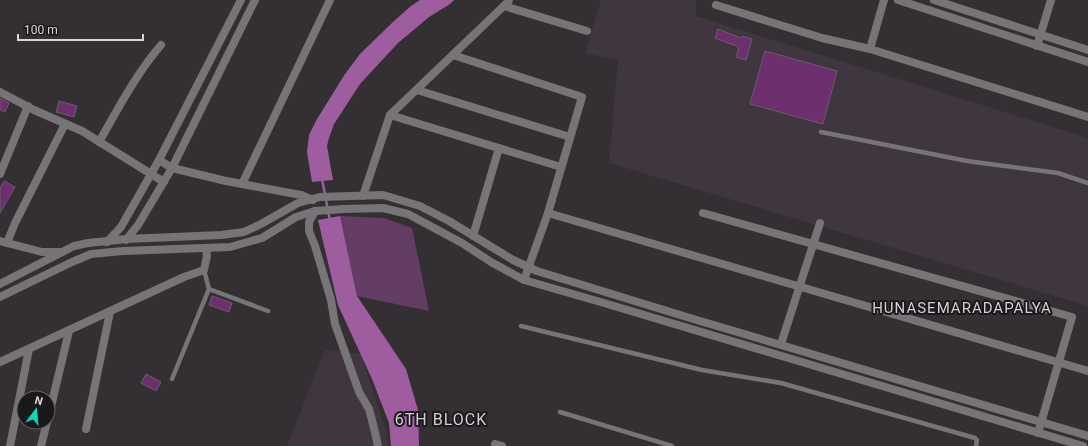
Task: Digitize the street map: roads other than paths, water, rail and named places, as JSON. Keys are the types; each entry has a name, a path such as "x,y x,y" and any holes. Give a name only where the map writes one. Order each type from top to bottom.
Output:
{"street":[{"path":"95,254 110,240 124,222 152,174 241,0"},
{"path":"114,252 138,225 172,168 255,0"},
{"path":"242,184 330,0"},
{"path":"870,49 884,0"},
{"path":"898,0 1088,62"},
{"path":"934,0 1088,50"},
{"path":"1037,46 1051,0"},
{"path":"363,196 390,115 507,3 587,31"},
{"path":"716,5 822,38 870,49 1088,117"},
{"path":"99,142 131,87 161,45"},
{"path":"453,56 582,97 548,213 524,280"},
{"path":"417,90 570,137"},
{"path":"0,92 82,131 164,182"},
{"path":"0,174 28,106"},
{"path":"390,115 561,167"},
{"path":"62,252 42,252 4,242 65,124"},
{"path":"473,236 499,148"},
{"path":"160,160 172,168 242,184 301,195 312,199"},
{"path":"0,284 74,246 110,240 221,235 244,232 298,203 312,199 383,195 420,206 449,221 513,260 537,271 676,314 1088,436"},
{"path":"312,199 315,211 309,222 309,231 331,300 335,324 359,392 369,409 378,446"},
{"path":"0,297 91,254 230,247 262,238 296,217 315,211 383,208 408,214 462,243 491,262 524,280 1083,446"},
{"path":"548,213 1088,371"},
{"path":"703,213 1072,317 1038,433"},
{"path":"781,344 820,223"},
{"path":"0,362 184,277 204,270 207,256 206,248"},
{"path":"86,429 110,312"},
{"path":"55,390 69,331"},
{"path":"10,446 29,349"},
{"path":"42,446 45,430"}],"lane":[{"path":"821,132 967,161 1058,173 1088,183"},
{"path":"172,379 209,289 204,270"},
{"path":"209,289 268,311"},
{"path":"521,326 702,370 781,383 975,438 977,440 976,446"},
{"path":"560,412 672,446"}],"waterway":[{"path":"322,179 330,221"}],"district":[{"name":"HUNASEMARADAPALYA","path":"962,308"},
{"name":"6TH BLOCK","path":"441,419"}]}
